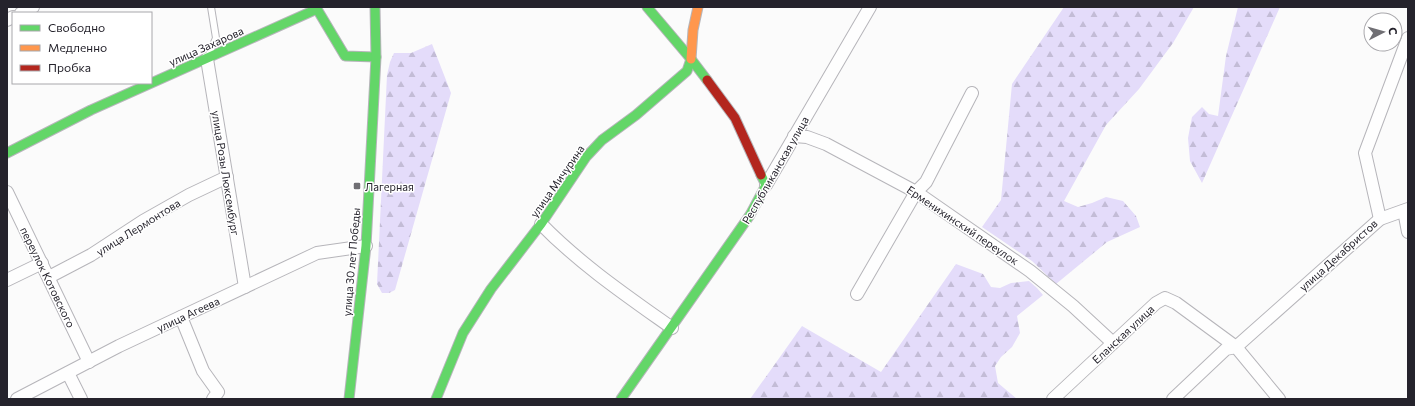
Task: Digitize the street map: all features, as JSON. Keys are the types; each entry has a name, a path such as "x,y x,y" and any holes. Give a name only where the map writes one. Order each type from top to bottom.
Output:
{"street":[{"path":"23,12 33,7"},
{"name":"улица 30 лет Победы","path":"349,399 366,246 376,58 375,7"},
{"path":"647,7 691,59 735,118 766,185"},
{"path":"691,59 693,30 698,7"},
{"name":"Республиканская улица","path":"622,399 750,215 794,136 870,7"},
{"name":"улица Захарова","path":"152,83 317,10 345,56 376,58"},
{"name":"улица Декабристов","path":"1173,399 1226,348 1236,347 1380,219 1365,153 1408,38"},
{"name":"улица Розы Люксембург","path":"207,59 245,287"},
{"name":"улица Мичурина","path":"436,399 464,333 491,289 541,224 586,157 602,140 636,115 687,71 691,59"},
{"name":"улица Захарова","path":"7,154 91,110 150,84"},
{"path":"857,294 916,192 926,182 972,94"},
{"name":"Ерменихинский переулок","path":"794,136 807,137 826,144 916,192 1030,271 1073,306 1113,343"},
{"name":"улица Лермонтова","path":"49,277 91,256 143,221 189,195 227,177"},
{"name":"переулок Котовского","path":"7,192 89,362"},
{"path":"1380,219 1406,210 1408,232"},
{"path":"541,224 609,283 672,328"},
{"name":"улица Агеева","path":"17,399 181,317 317,253 366,246"},
{"path":"7,280 42,263"},
{"name":"Еланская улица","path":"1053,399 1156,303 1165,298 1176,303 1236,347"},
{"path":"181,317 203,371 218,392 213,399"},
{"path":"1236,347 1279,399"},
{"path":"68,373 81,399"}],"lane":[{"path":"207,59 216,38 211,7"}],"green space":[{"path":"1064,7 1194,7 1173,43 1139,89 1106,125 1064,201 1078,207 1106,197 1123,201 1136,216 1140,227 1107,242 1056,284 1032,261 982,227 1001,200 1012,84"},
{"path":"1238,7 1280,7 1202,183 1190,161 1188,138 1192,117 1202,107 1209,114 1218,116 1226,56"},
{"path":"432,44 451,93 395,290 389,293 382,293 377,284 387,75 394,53 411,53"},
{"path":"956,264 983,274 991,287 1000,288 1011,283 1029,281 1043,295 1017,316 1020,333 1012,347 1001,357 995,366 998,383 1017,399 750,399 802,326 881,372"}],"traffic: fast":[{"path":"349,399 366,246 376,57 375,7"},
{"path":"647,7 707,80"},
{"path":"152,83 317,9 345,56 376,57"},
{"path":"436,399 463,333 491,289 541,224 586,157 602,140 636,115 687,71 691,59"},
{"path":"7,153 91,110 149,84"},
{"path":"621,399 750,215 766,185 761,175"}],"traffic: slow":[{"path":"691,59 693,30 698,7"}],"traffic: jam":[{"path":"707,80 735,118 761,175"}],"place":[{"name":"Лагерная","path":"357,186"}]}
